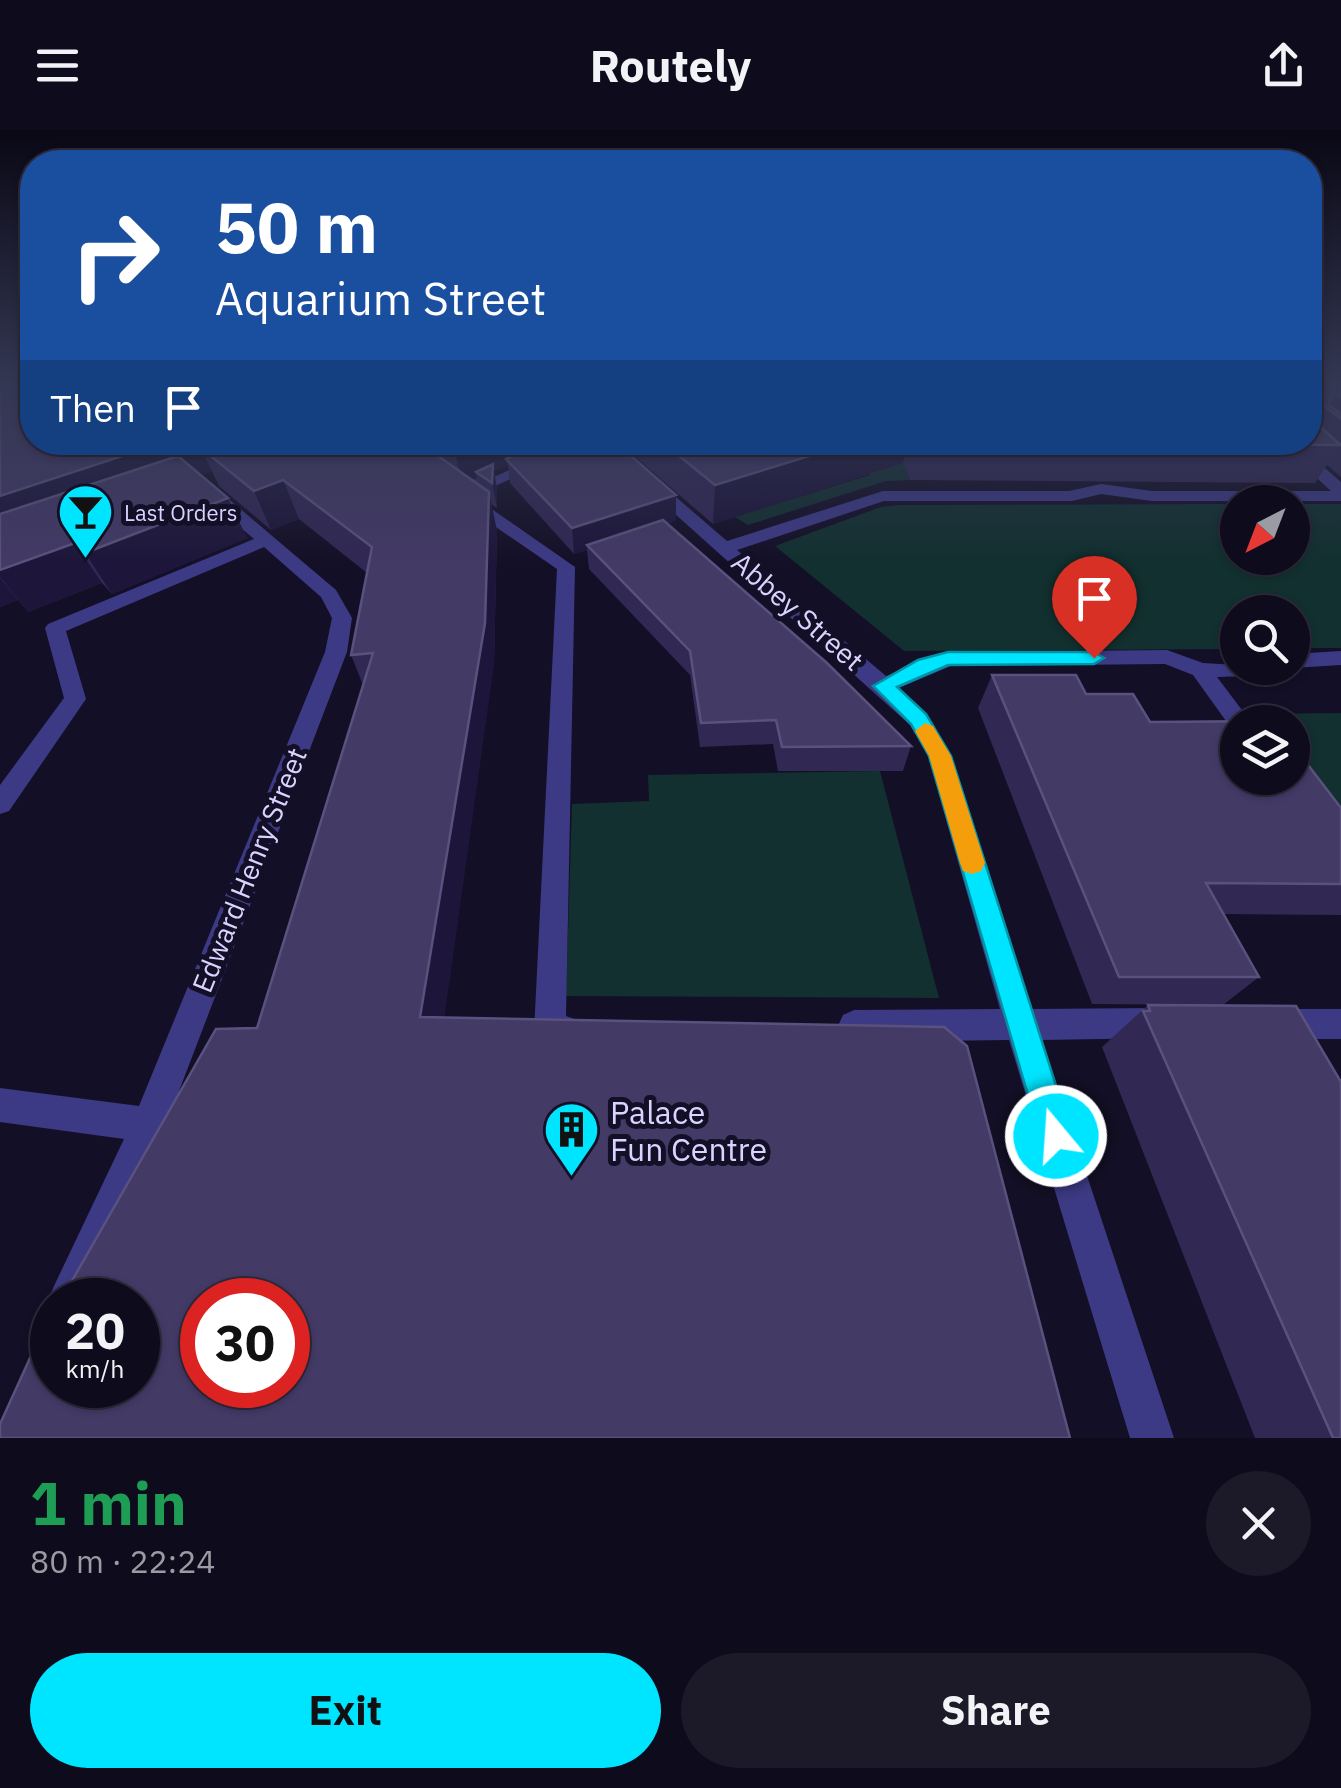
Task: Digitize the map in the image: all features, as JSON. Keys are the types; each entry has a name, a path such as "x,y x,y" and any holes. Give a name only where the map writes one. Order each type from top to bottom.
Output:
{"street":[{"name":"Abbey Street","path":"615,455 687,527 725,548 883,686 918,719 940,756 1152,1438"},
{"path":"1299,455 1341,493"},
{"path":"550,458 452,489 576,564 558,690 550,1032 608,1031"},
{"name":"Edward Henry Street","path":"78,1278 148,1125 336,652 342,618 329,594 266,540 209,481"},
{"path":"725,548 883,496 1072,496 1082,490 1132,490 1152,496 1341,493"},
{"path":"0,804 75,699 55,628 266,540"},
{"path":"883,686 925,665 948,659 1167,658 1201,670 1220,670"},
{"path":"1310,659 1341,658"},
{"path":"1201,670 1226,705"},
{"path":"824,1027 1198,1023"},
{"path":"1237,1024 1341,1024"},
{"path":"0,1105 148,1125"}],"green space":[{"path":"842,455 900,455 910,480 886,481 748,525 735,517 870,475"},
{"path":"1220,504 1220,575 1310,575 1310,504 1341,504 1341,648 1310,648 1310,595 1220,595 1220,649 904,651 775,546 881,507"},
{"path":"1310,713 1341,713 1341,836 1310,795"},
{"path":"880,771 939,998 566,996 572,804 649,801 648,775"}],"building":[{"path":"0,442 20,442 20,455 125,455 0,496"},
{"path":"210,455 437,455 489,492 485,623 420,1017 944,1027 967,1046 1070,1438 0,1438 0,1424 30,1358 30,1408 160,1408 160,1278 74,1278 216,1029 257,1028 373,653 351,655 372,547 283,480 254,491"},
{"path":"515,455 630,455 676,495 572,528 506,459"},
{"path":"678,455 813,455 715,485"},
{"path":"178,456 228,498 85,553 75,543 0,570 0,514"},
{"path":"493,464 492,483 476,472"},
{"path":"663,520 827,663 911,746 782,747 776,720 701,723 690,651 587,545"},
{"path":"992,675 1076,675 1086,694 1133,694 1150,722 1220,721 1220,795 1310,795 1310,768 1341,808 1341,884 1206,883 1259,977 1119,977"},
{"path":"1148,1005 1296,1006 1341,1082 1341,1438 1333,1438 1143,1011 1150,1011"}],"slow traffic":[{"path":"925,731 940,756 972,863"}],"place":[{"name":"Last Orders","path":"85,561"},
{"name":"Palace Fun Centre","path":"571,1179"}],"route":[{"path":"1056,1136 940,756 918,719 883,686 925,665 948,659 1094,658"}]}
